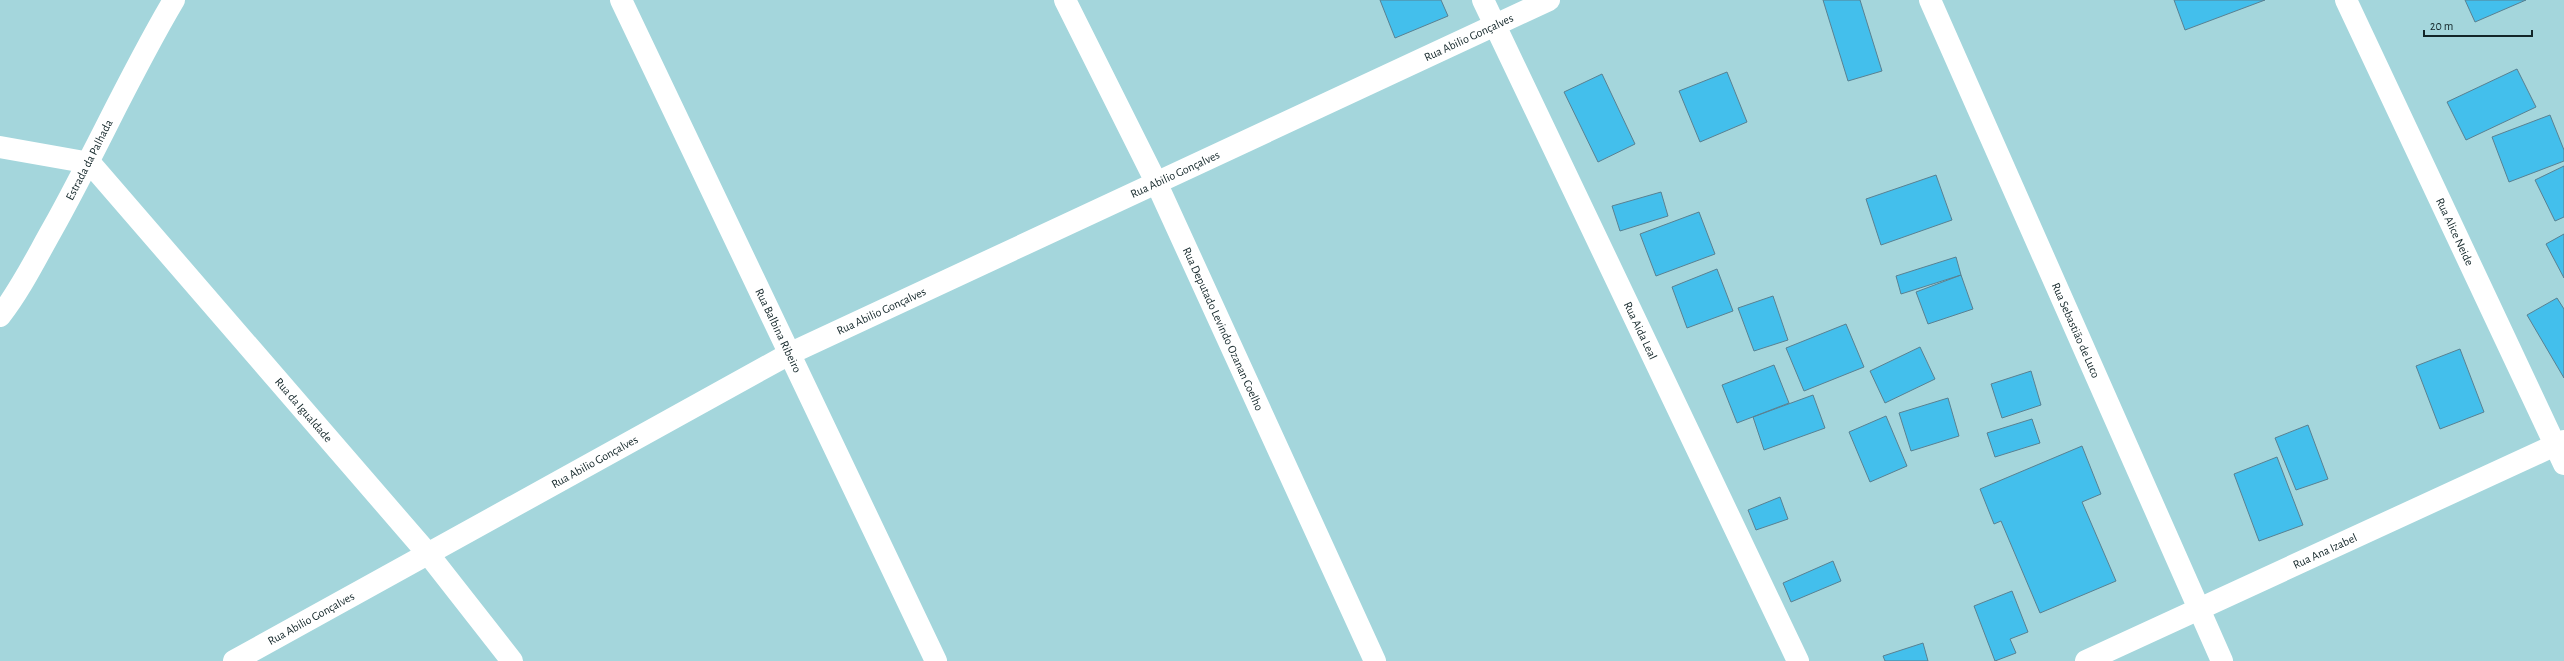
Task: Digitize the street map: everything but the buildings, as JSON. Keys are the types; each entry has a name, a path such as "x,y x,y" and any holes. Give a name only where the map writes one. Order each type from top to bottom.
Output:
{"street":[{"name":"Estrada da Palhada","path":"0,316 16,295 90,163 150,41 174,0"},
{"name":"Rua Balbina Ribeiro","path":"621,0 936,661"},
{"name":"Rua Deputado Levindo Ozanan Coelho","path":"1065,0 1156,182 1375,661"},
{"name":"Rua Aida Leal","path":"1483,0 1798,661"},
{"name":"Rua Abilio Gonçalves","path":"234,661 429,555 506,510 791,354 1156,182 1549,0"},
{"name":"Rua Sebastião de Luco","path":"1930,0 2198,610 2222,661"},
{"name":"Rua Alice Neide","path":"2346,0 2561,450"},
{"path":"0,147 90,163"},
{"name":"Rua da Igualdade","path":"90,163 429,555 512,661"},
{"name":"Rua Ana Izabel","path":"2086,661 2561,450"}]}
